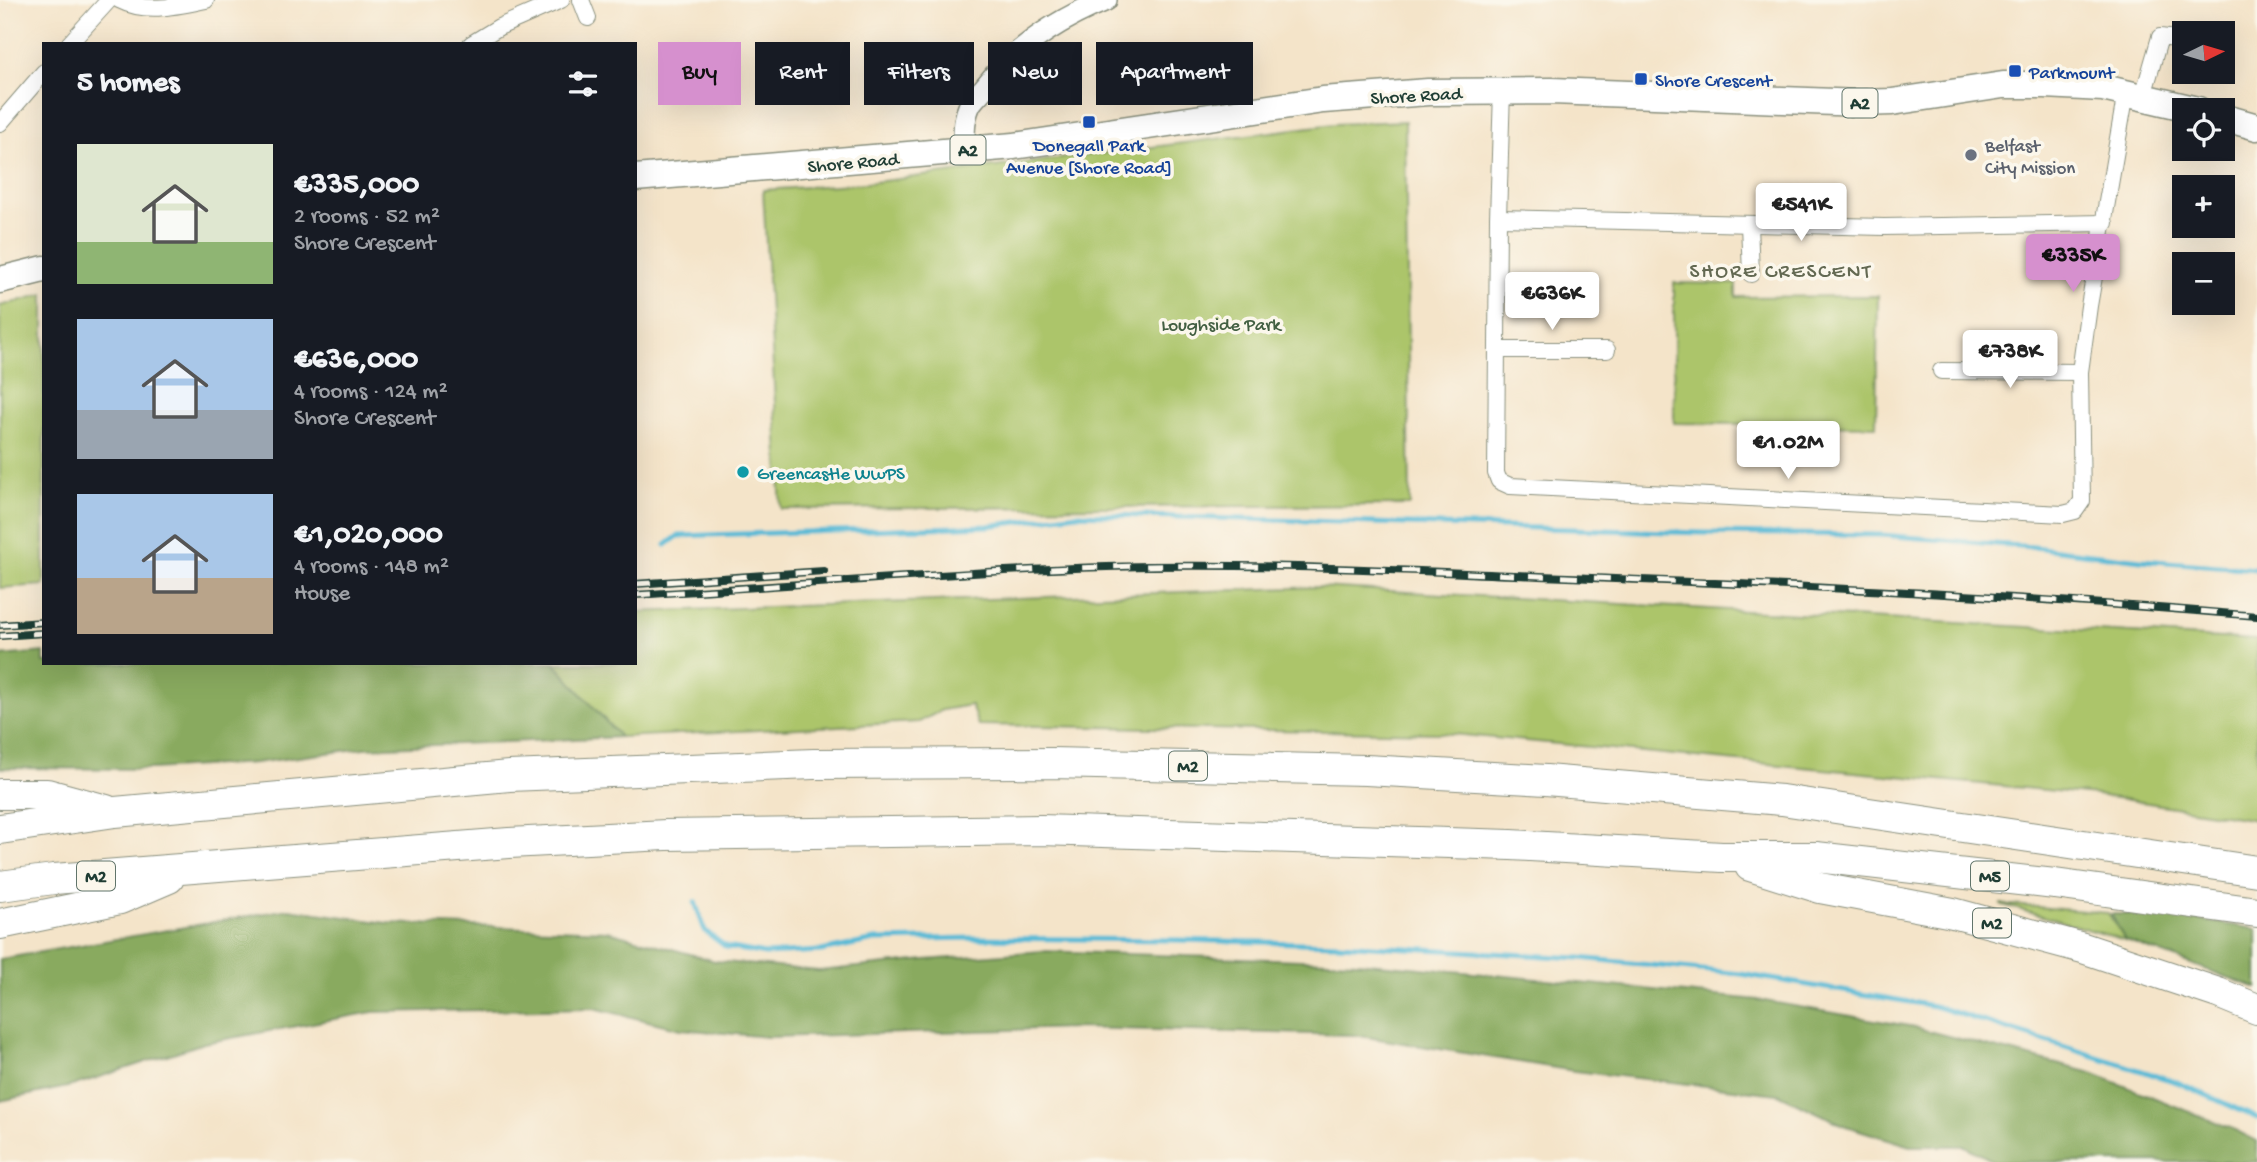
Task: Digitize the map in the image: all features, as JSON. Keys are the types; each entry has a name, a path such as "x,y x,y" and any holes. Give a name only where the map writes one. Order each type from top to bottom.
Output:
{"highway":[{"name":"M2","path":"0,829 115,812 509,776 814,764 1051,763 1366,771 1546,780 1783,800 2257,872"},
{"path":"0,794 47,794 115,812"},
{"name":"M2","path":"0,886 54,879 509,843 666,835 841,831 1054,831 1511,845 1722,857 1820,888 1953,912 2083,948 2218,993 2257,1009"},
{"name":"M5","path":"1722,857 1816,857 1880,863 2081,887 2257,912"},
{"path":"0,924 120,899 192,868"}],"main road":[{"name":"Shore Road","path":"637,178 964,151 1043,142 1323,100 1428,92 1637,93 1819,103 1892,102 2003,85 2079,86 2134,94 2172,104"},
{"path":"2235,121 2257,127"},
{"path":"0,280 42,270"}],"street":[{"path":"71,42 108,0"},
{"path":"119,0 130,6 146,9 206,0"},
{"path":"474,42 499,27 561,0"},
{"path":"581,0 588,19"},
{"path":"964,151 965,125 971,103 1001,66 1041,34 1106,0"},
{"path":"1502,91 1496,473 1499,481 1510,486 2063,514 2075,511 2082,501 2080,372 2105,223 2134,94 2160,37 2172,38"},
{"path":"0,123 42,74"},
{"path":"1498,218 1884,227 2105,223"},
{"path":"1749,223 1751,274"},
{"path":"1498,350 1607,350"},
{"path":"1941,370 2080,372"}],"green space":[{"name":"Loughside Park","path":"1405,121 1410,505 781,509 763,190 867,183 1334,124"},
{"path":"1674,283 1736,284 1736,297 1878,296 1876,426 1674,423"},
{"path":"42,295 42,585 0,588 0,306"},
{"path":"1320,587 2257,640 2257,820 2097,795 1442,733 978,725 971,705 942,710 919,722 620,737 556,665 637,665 637,612"},
{"path":"42,652 42,665 556,665 620,737 364,748 255,763 151,769 0,768 0,656"},
{"path":"2000,904 2108,913 2125,940"},
{"path":"289,909 387,923 608,931 715,961 819,971 1043,951 1357,962 1759,1000 1909,1026 2092,1073 2257,1141 2257,1162 1995,1162 1965,1146 1911,1146 1846,1126 1778,1094 1574,1071 1354,1035 1076,1028 768,1037 681,1029 594,1008 373,1012 204,1043 72,1086 0,1101 0,959"},
{"path":"2111,914 2161,914 2257,929 2257,988 2125,940"}],"waterway":[{"path":"666,545 678,536 988,526 1077,514 1703,533 1881,535 2257,569"},
{"path":"695,902 705,931 726,947 765,954 821,951 875,940 1177,940 1338,944 1580,958 1741,974 1934,1006 2177,1082 2257,1118"}],"railway":[{"path":"637,595 1020,570 1246,566 1719,583 2078,602 2257,616"},
{"path":"637,584 824,571"},
{"path":"0,625 42,622"},
{"path":"0,636 42,633"}],"place":[{"name":"Parkmount","path":"2015,71"},
{"name":"Shore Crescent","path":"1641,79"},
{"name":"Donegall Park Avenue [Shore Road]","path":"1089,122"},
{"name":"Belfast City Mission","path":"1971,155"},
{"name":"Greencastle WwPS","path":"743,472"}],"district":[{"name":"SHORE CRESCENT","path":"1781,270"}]}
